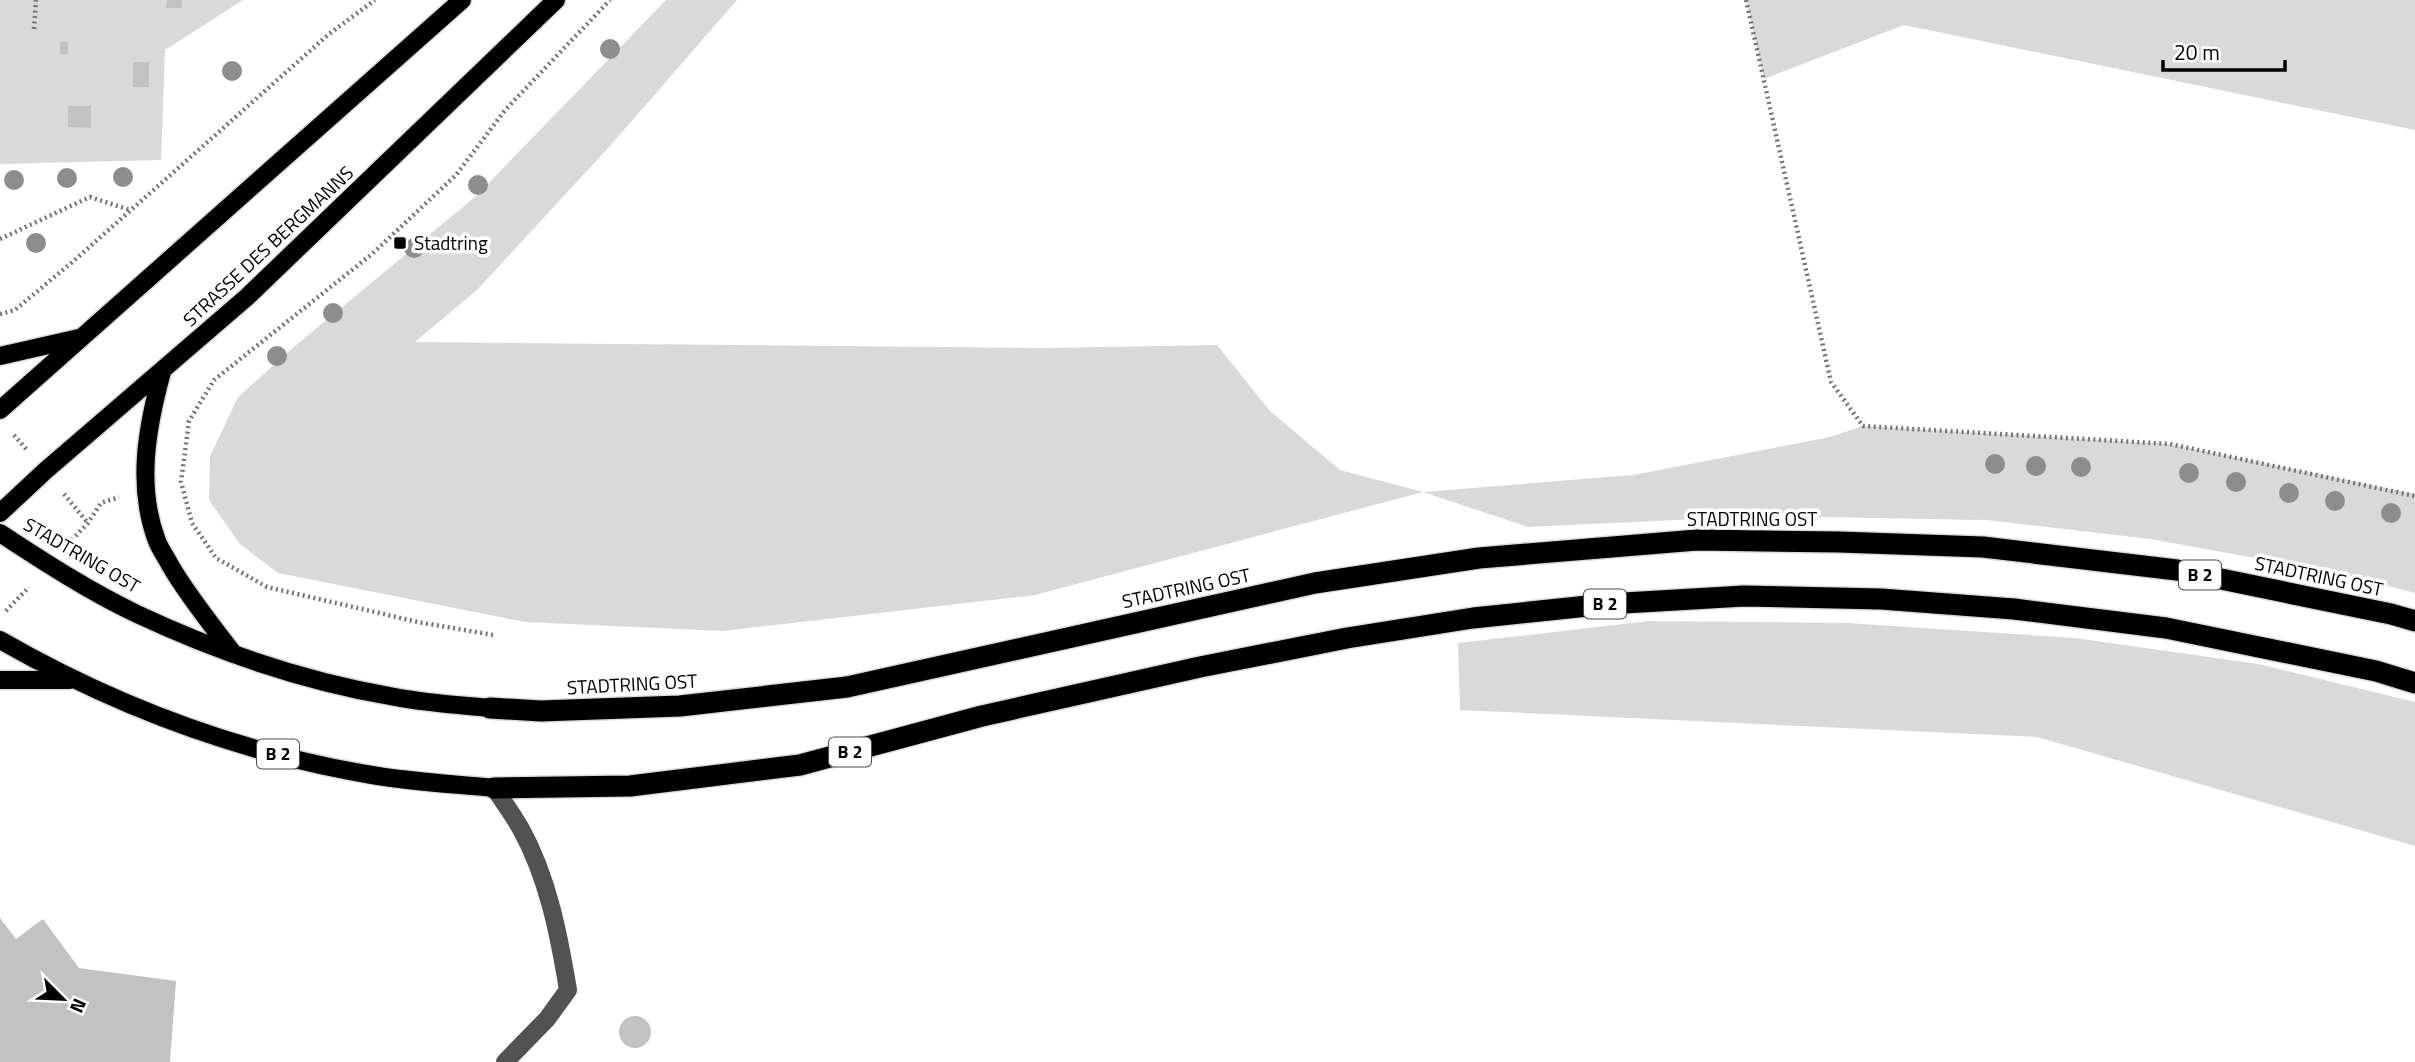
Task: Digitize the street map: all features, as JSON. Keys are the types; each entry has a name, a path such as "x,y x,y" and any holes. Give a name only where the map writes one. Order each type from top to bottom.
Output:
{"highway":[{"name":"STADTRING OST","path":"490,708 541,711 680,706 847,687 1315,583 1479,558 1697,540 1983,547 2177,570 2415,621"},
{"name":"B 2","path":"494,788 630,786 800,765 982,716 1200,667 1347,638 1473,618 1607,604 1730,597 1894,600 2014,609 2166,628 2376,671 2415,683"}],"main road":[{"path":"0,410 463,0"},
{"name":"STRASSE DES BERGMANNS","path":"0,513 247,297 556,0"},
{"path":"0,356 83,337"},
{"path":"163,371 151,410 146,452 145,489 157,542 184,588 233,653"},
{"name":"STADTRING OST","path":"0,533 49,565 136,613 233,653 314,678 395,697 490,708"},
{"name":"B 2","path":"0,640 72,680 152,715 262,750 373,776 494,788"},
{"name":"B 2","path":"0,680 72,680"}],"street":[{"path":"494,788 521,829 544,881 568,990 547,1019 505,1062"}],"path":[{"path":"34,29 36,0"},
{"path":"0,314 15,310 329,34 375,0"},
{"path":"493,635 418,622 267,587 216,558 192,523 181,482 189,421 214,380 372,254 456,175 506,108 610,0"},
{"path":"1746,0 1831,382 1863,426 2170,444 2415,496"},
{"path":"0,239 90,197 130,210"},
{"path":"0,618 88,523 101,503 145,489 181,482"}],"shaded area":[{"path":"0,0 243,0 165,50 161,160 0,164"},
{"path":"666,0 737,0 610,146 477,290 415,342 1045,348 1217,345 1270,411 1340,470 1423,492 1035,595 723,631 525,622 278,573 240,544 209,500 210,456 238,397 295,346 475,197"},
{"path":"1746,0 2415,0 2415,130 1904,25 1764,79"},
{"path":"1863,426 2170,444 2415,494 2415,593 2339,573 2150,539 1986,520 1761,516 1528,527 1423,492 1633,475 1830,437"},
{"path":"1649,621 1847,623 2075,638 2258,664 2415,702 2415,846 2037,737 1460,710 1458,643"}],"building":[{"path":"167,0 182,0 182,8 166,8"},
{"path":"60,42 68,42 68,54 60,54"},
{"path":"133,62 149,62 149,87 133,87"},
{"path":"68,106 91,106 91,128 68,127"},
{"path":"0,918 16,939 43,919 79,968 176,981 170,1062 0,1062"},
{"path":"635,1016 646,1021 651,1032 646,1043 635,1048 624,1043 619,1032 624,1021"}],"place":[{"name":"Stadtring","path":"400,243"}]}
